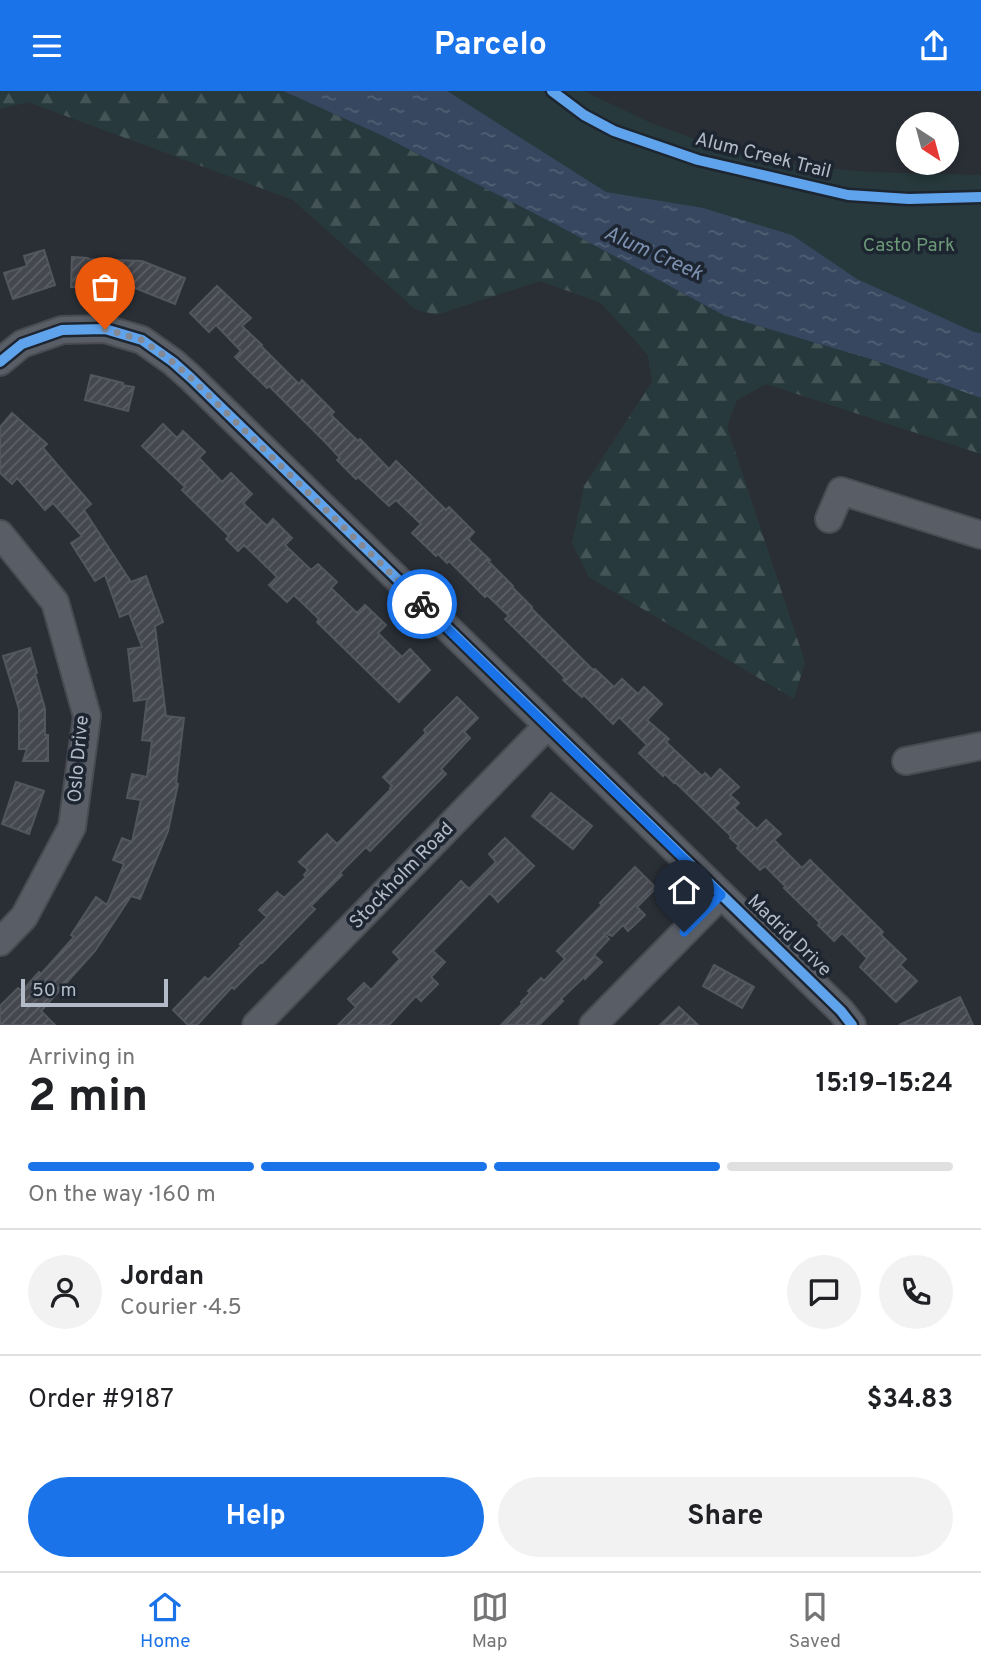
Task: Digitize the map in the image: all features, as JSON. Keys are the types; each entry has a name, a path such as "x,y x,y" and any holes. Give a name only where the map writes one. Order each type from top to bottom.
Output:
{"street":[{"name":"Madrid Drive","path":"0,362 22,344 62,330 105,329 142,340 173,362 841,1011 852,1025"},
{"path":"829,519 841,491 981,535"},
{"name":"Oslo Drive","path":"0,534 55,602 86,716 72,827 24,917 0,942"},
{"name":"Stockholm Road","path":"256,1025 547,726"},
{"path":"906,761 981,745"},
{"path":"593,1025 721,895"}],"green space":[{"path":"0,91 283,91 381,135 557,225 725,316 877,361 981,398 981,454 766,384 737,400 727,427 805,662 794,699 589,577 572,543 584,486 652,382 648,355 601,303 540,281 436,315 415,309 293,200 28,102 0,109"},
{"name":"Casto Park","path":"411,91 584,91 651,123 723,149 793,165 896,173 896,175 981,175 981,345 637,232"}],"water":[{"name":"Alum Creek","path":"283,91 447,91 606,192 703,208 792,235 857,279 981,333 981,398 877,361 725,316 557,225 381,135"}],"building":[{"path":"44,250 55,285 13,299 4,273 27,266 24,256"},
{"path":"72,257 142,261 185,278 175,304 130,286 71,287"},
{"path":"217,286 251,318 242,326 299,384 302,380 334,412 331,415 358,441 360,439 389,469 396,461 446,510 449,507 474,532 468,539 593,670 614,687 622,679 638,694 644,687 662,704 647,720 669,739 666,742 702,776 705,773 711,779 720,769 739,787 730,795 739,803 734,808 757,829 766,820 781,834 774,840 802,868 810,860 883,932 881,935 906,959 900,965 917,981 896,1002 860,967 867,958 842,933 834,941 765,866 760,870 737,848 739,846 731,836 675,782 665,774 663,776 639,753 647,745 619,717 613,724 584,695 582,697 563,680 565,678 505,619 509,616 487,595 485,597 449,561 447,563 438,554 436,556 412,533 421,524 396,500 389,506 358,477 356,479 337,460 340,458 326,443 269,386 267,388 235,357 241,351 216,325 209,332 190,313"},
{"path":"91,375 134,387 128,411 85,400"},
{"path":"12,413 47,444 43,448 91,504 84,510 131,582 146,576 163,622 155,626 166,716 184,718 178,784 168,831 140,899 131,896 95,951 41,1011 55,1025 0,1025 0,1006 18,988 22,991 39,972 41,974 74,937 71,935 96,897 107,905 124,864 113,860 122,838 132,842 141,800 127,798 132,774 147,777 152,741 142,740 147,699 134,701 128,649 142,647 129,613 120,617 105,575 95,581 71,543 82,536 53,503 45,510 17,478 12,484 0,473 0,427"},
{"path":"163,424 177,438 183,431 205,452 199,458 222,482 231,473 252,494 243,503 267,526 273,519 292,538 285,545 311,570 318,564 337,582 331,588 357,613 365,605 386,625 378,633 402,657 410,649 430,670 399,702 317,622 319,619 294,595 287,602 269,585 277,577 244,545 238,551 226,539 229,536 182,490 185,487 142,446"},
{"path":"30,648 45,709 48,761 23,761 27,749 19,749 19,709 3,656"},
{"path":"457,697 478,718 464,732 470,738 441,769 446,774 370,851 366,847 340,873 342,875 311,906 315,909 262,963 234,989 232,987 197,1025 188,1025 173,1010 205,977 208,980 267,917 259,910 277,892 284,898 306,877 304,875 308,870 299,862 327,834 337,844 391,789 392,786 383,777"},
{"path":"16,782 44,791 29,834 2,824"},
{"path":"551,793 592,826 573,849 532,816"},
{"path":"505,838 534,866 498,902 490,893 433,951 445,962 431,977 438,984 421,1001 416,996 389,1025 338,1025 356,1007 348,999 364,983 371,990 400,959 393,952 461,881 469,889 496,862 489,854"},
{"path":"635,867 656,888 637,907 645,915 628,931 623,925 612,936 604,934 609,939 594,955 602,962 561,999 563,1001 539,1025 501,1025 522,1004 530,993 528,991 541,978 544,981 565,959 557,951"},
{"path":"714,965 754,987 742,1008 703,986"},
{"path":"960,997 973,1025 899,1025"},
{"path":"679,1007 698,1025 660,1025"}],"cycle path":[{"name":"Alum Creek Trail","path":"552,91 584,115 614,131 698,160 848,195 909,199 981,197"},
{"path":"0,362 22,344 62,330 105,329 142,340 173,362 841,1011 852,1025"}],"way so far":[{"path":"105,329 142,340 173,362 422,604"}],"route":[{"path":"422,604 721,895 684,932"}]}
